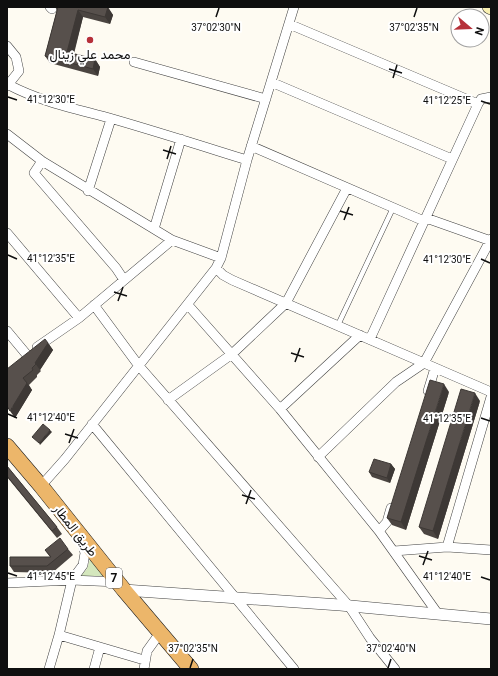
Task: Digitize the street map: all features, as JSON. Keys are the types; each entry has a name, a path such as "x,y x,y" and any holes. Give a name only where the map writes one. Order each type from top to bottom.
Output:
{"highway":[{"name":"طريق المطار","path":"7,433 23,455 22,464"},
{"name":"طريق المطار","path":"7,446 191,669"}],"street":[{"path":"41,486 65,459 216,268 221,258 247,160 294,7"},
{"path":"289,24 478,104"},
{"path":"7,46 16,57 19,71 8,85 49,102 181,139 247,160"},
{"path":"134,62 266,99"},
{"path":"271,82 452,159"},
{"path":"370,340 478,104 481,99 486,96 491,97"},
{"path":"88,191 111,119"},
{"path":"7,134 42,162 88,191 172,240 221,258"},
{"path":"154,229 181,139"},
{"path":"252,146 393,208 425,220 491,240 424,363 396,382 318,457"},
{"path":"42,162 34,173 116,268 124,280"},
{"path":"168,400 232,354 286,303 347,188"},
{"path":"7,233 79,318"},
{"path":"17,362 79,318 172,240"},
{"path":"216,268 228,277 491,392"},
{"path":"94,304 139,366 349,606 370,638 395,669"},
{"path":"188,305 280,409 379,531 394,550 438,614"},
{"path":"7,331 27,355"},
{"path":"280,409 360,335"},
{"path":"426,397 435,368"},
{"path":"447,547 491,397"},
{"path":"92,424 294,669"},
{"path":"379,531 387,522 394,501"},
{"path":"49,669 72,580 82,568 85,559 81,537"},
{"path":"394,550 447,547 491,550"},
{"path":"8,585 72,580 236,598 349,606 491,619"},
{"path":"59,635 100,647 144,665 147,650 160,633"},
{"path":"94,669 100,647"}],"lane":[{"path":"338,325 393,208"}],"green space":[{"path":"90,559 104,576 80,576 87,569"}],"building":[{"path":"58,7 108,7 105,17 78,10 67,52 95,59 93,69 45,56"},
{"path":"45,339 48,343 35,363 36,364 32,368 33,370 23,378 27,383 10,411 7,406 7,369"},
{"path":"430,380 444,384 401,522 387,518"},
{"path":"461,389 475,393 433,531 419,527"},
{"path":"43,424 50,430 39,443 32,437"},
{"path":"374,459 391,464 387,478 369,472"},
{"path":"7,466 57,527 52,531 7,476"},
{"path":"60,538 68,549 47,566 10,566 10,557 51,557 45,550"}],"place":[{"name":"محمد علي زينال","path":"90,40"}]}
